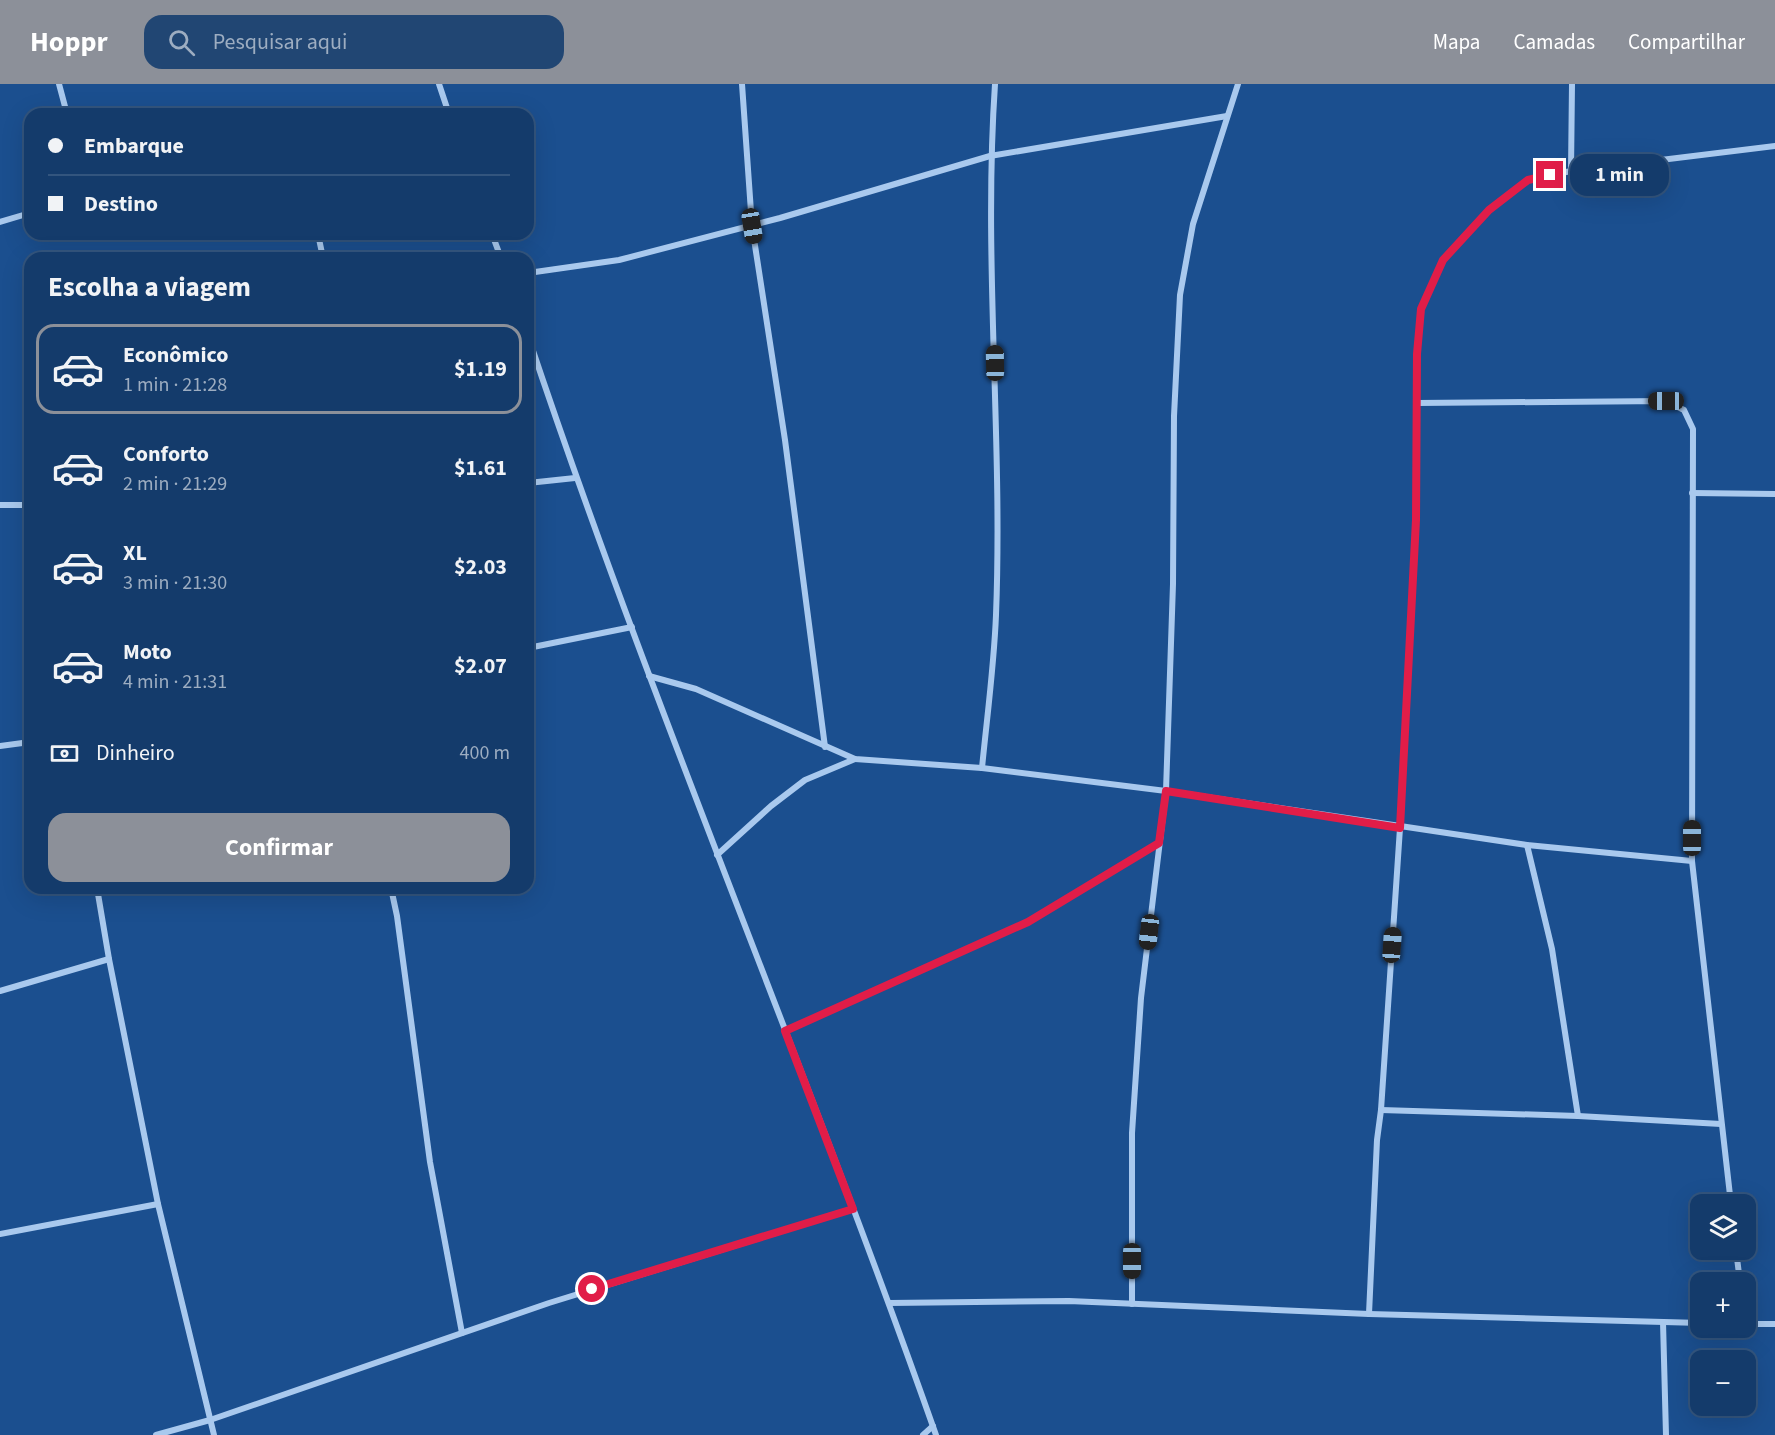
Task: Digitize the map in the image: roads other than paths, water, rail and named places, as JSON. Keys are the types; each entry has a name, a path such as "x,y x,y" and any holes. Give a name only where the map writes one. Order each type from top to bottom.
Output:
{"street":[{"path":"59,84 65,108"},
{"path":"439,84 447,108"},
{"path":"741,84 752,226 785,440 825,747"},
{"path":"982,768 996,615 996,386 990,156 994,84"},
{"path":"1132,1304 1132,1132 1141,998 1166,791 1173,584 1174,416 1180,295 1193,224 1238,84"},
{"path":"1571,171 1572,84"},
{"path":"534,272 619,260 752,226 990,156 1227,116"},
{"path":"1369,1314 1377,1140 1400,828 1416,520 1421,309 1443,260 1489,210 1528,180 1571,171 1775,146"},
{"path":"0,222 24,215"},
{"path":"534,354 575,478 889,1303 936,1435"},
{"path":"1417,403 1666,401 1684,410 1693,429 1692,861 1730,1194"},
{"path":"534,482 575,478"},
{"path":"1692,494 1775,494"},
{"path":"0,506 24,505"},
{"path":"534,647 632,627"},
{"path":"649,676 696,689 855,759 982,768 1166,791 1400,828 1527,845 1692,861"},
{"path":"0,746 24,743"},
{"path":"717,855 771,806 805,780 855,759"},
{"path":"785,1031 1028,922 1159,843"},
{"path":"1527,845 1552,949 1578,1116"},
{"path":"98,894 108,959 158,1204 214,1435"},
{"path":"392,894 430,1162 462,1333"},
{"path":"0,991 108,959"},
{"path":"1381,1110 1578,1116 1721,1124"},
{"path":"0,1234 158,1204"},
{"path":"156,1435 210,1420 549,1303 853,1209"},
{"path":"889,1303 1069,1301 1369,1314 1690,1323"},
{"path":"1663,1322 1666,1435"},
{"path":"1756,1324 1775,1324"},
{"path":"923,1435 933,1426"}]}
